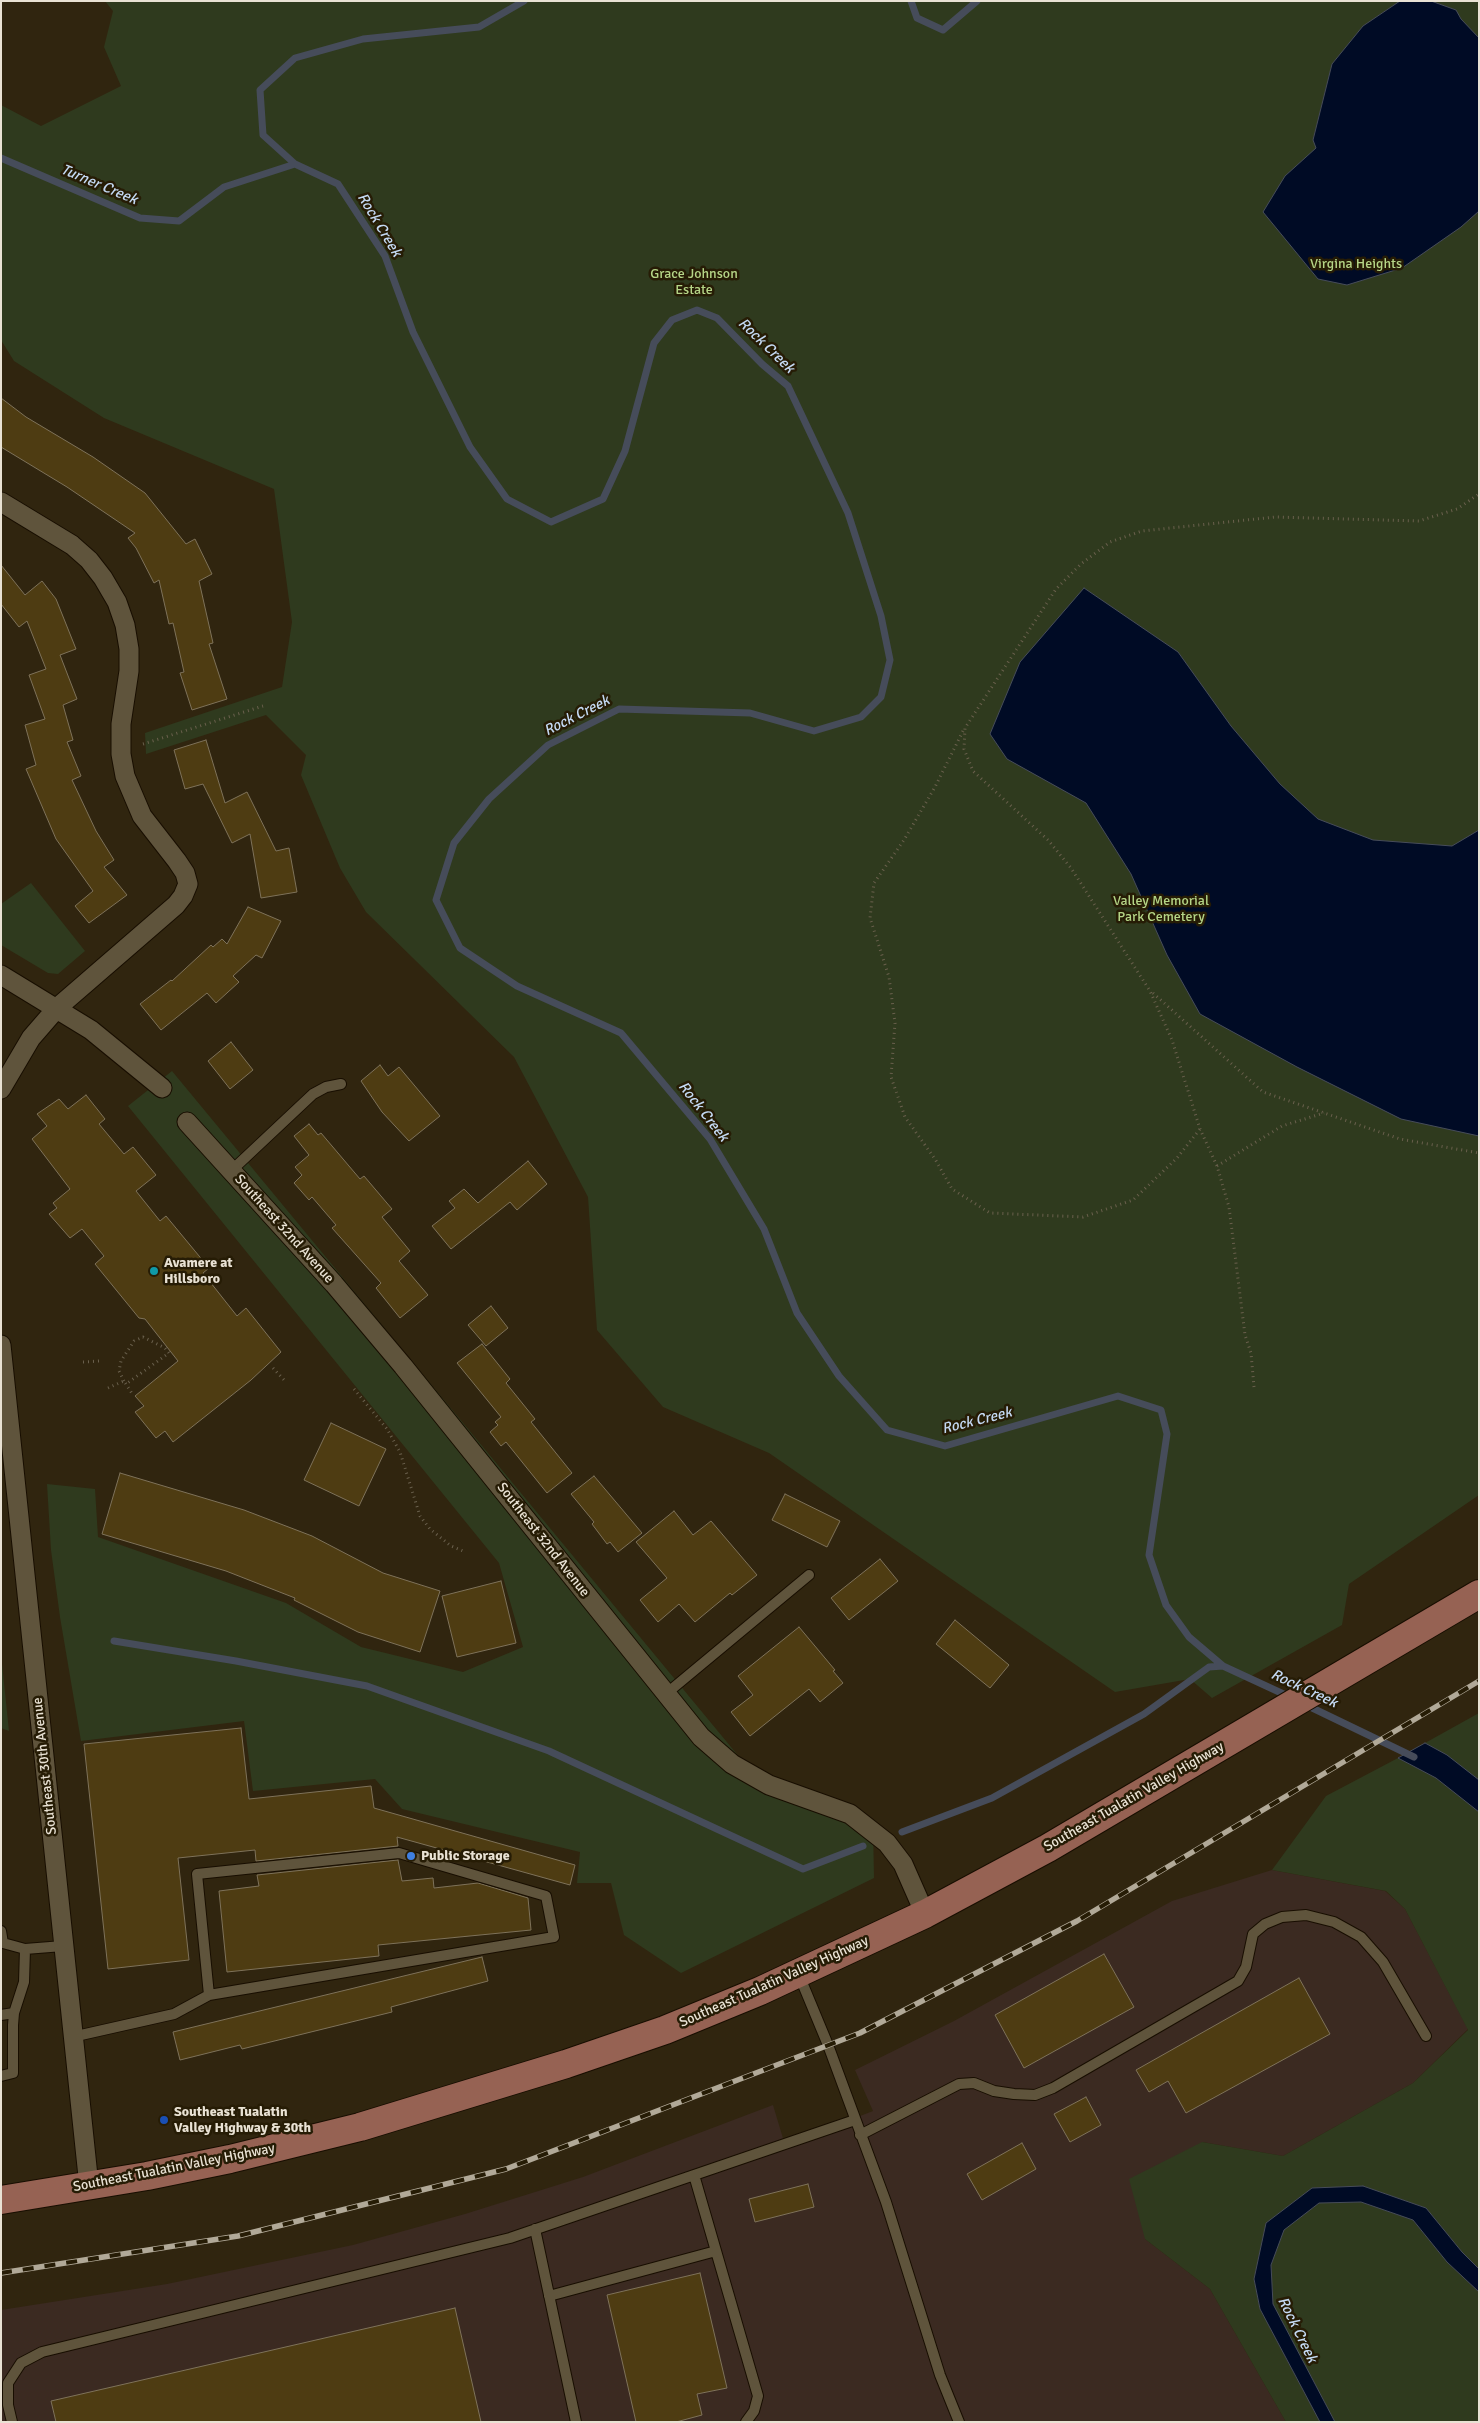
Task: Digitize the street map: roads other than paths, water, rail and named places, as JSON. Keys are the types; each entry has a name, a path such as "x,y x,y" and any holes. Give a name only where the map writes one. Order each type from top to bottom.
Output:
{"main road":[{"name":"Southeast Tualatin Valley Highway","path":"1,2200 89,2186 230,2159 360,2127 456,2099 666,2030 799,1974 925,1914 1048,1848 1479,1594"}],"street":[{"path":"1,502 72,545 89,560 103,578 117,602 125,624 129,649 129,671 122,724 121,754 125,776 132,797 142,816 178,861 185,873 188,884 176,904 56,1008 31,1038 1,1089"},
{"path":"1,975 91,1030 162,1088"},
{"name":"Southeast 32nd Avenue","path":"188,1122 334,1284 403,1366 701,1737 732,1764 769,1785 850,1814 888,1843 903,1864 925,1914"},
{"name":"Southeast 30th Avenue","path":"1,1345 89,2186"}],"lane":[{"path":"231,1171 313,1094 326,1087 341,1084"},
{"path":"667,1693 809,1575"},
{"path":"72,2037 174,2014 209,1995 554,1937 546,1896 399,1853 197,1874 209,1995"},
{"path":"860,2135 959,2084 974,2083 994,2091 1035,2095 1053,2088 1238,1980 1246,1967 1253,1934 1265,1924 1282,1917 1306,1915 1334,1922 1362,1937 1383,1962 1426,2036"},
{"path":"1,1931 2,1943 25,1949 63,1946"},
{"path":"1,2076 13,2073 14,2013 24,1982 25,1949"},
{"path":"799,1974 828,2045 886,2202 940,2375 959,2422"},
{"path":"1,2015 14,2013"},
{"path":"12,2422 8,2405 8,2383 21,2363 42,2352 510,2238 855,2120"},
{"path":"694,2175 758,2396 754,2411 746,2422"},
{"path":"535,2230 576,2422"},
{"path":"549,2296 716,2251"}],"water":[{"path":"1400,1 1431,1 1456,10 1461,19 1479,38 1479,211 1461,227 1402,268 1347,285 1318,279 1263,212 1285,176 1316,148 1313,140 1332,64 1363,26"},
{"path":"1084,588 1178,652 1231,726 1280,784 1318,819 1373,840 1452,846 1479,830 1479,1136 1401,1119 1297,1067 1200,1014 1167,955 1131,874 1086,803 1007,759 990,734 1020,662"},
{"path":"1425,1743 1447,1755 1479,1780 1479,1812 1436,1778 1398,1758"},
{"path":"1363,2186 1426,2208 1462,2252 1479,2269 1479,2292 1447,2262 1413,2220 1361,2202 1319,2203 1284,2230 1271,2265 1273,2304 1335,2422 1320,2422 1260,2309 1254,2279 1266,2223 1312,2188"}],"waterway":[{"name":"Rock Creek","path":"524,1 479,27 363,39 295,58 260,90 263,135 295,164 338,184 385,256 413,332 470,447 507,499 551,522 603,499 625,451 654,343 672,320 697,310 717,318 762,364 788,386 848,513 881,616 890,660 881,697 861,717 814,731 750,713 619,709 548,745 489,799 454,843 436,900 460,948 517,986 621,1033 710,1139 764,1229 797,1313 839,1376 887,1430 945,1446 1118,1396 1161,1410 1167,1434 1149,1555 1166,1605 1189,1637 1223,1666 1290,1697"},
{"name":"Rock Creek","path":"911,1 917,18 943,30 977,1"},
{"name":"Turner Creek","path":"1,158 140,218 179,221 224,187 295,164"},
{"path":"114,1641 236,1661 367,1686 549,1751 803,1869 863,1846"},
{"path":"902,1832 992,1798 1144,1714 1209,1667 1223,1666"},
{"name":"Rock Creek","path":"1304,1704 1414,1757"}],"railway":[{"path":"1,2273 238,2236 506,2169 860,2033 1077,1921 1479,1681"}],"place":[{"name":"Avamere at Hillsboro","path":"154,1271"},
{"name":"Public Storage","path":"411,1856"},
{"name":"Southeast Tualatin Valley Highway & 30th","path":"164,2120"}],"park label":[{"name":"Virgina Heights","path":"1356,264"},
{"name":"Grace Johnson Estate","path":"694,282"},
{"name":"Valley Memorial Park Cemetery","path":"1161,910"}]}
